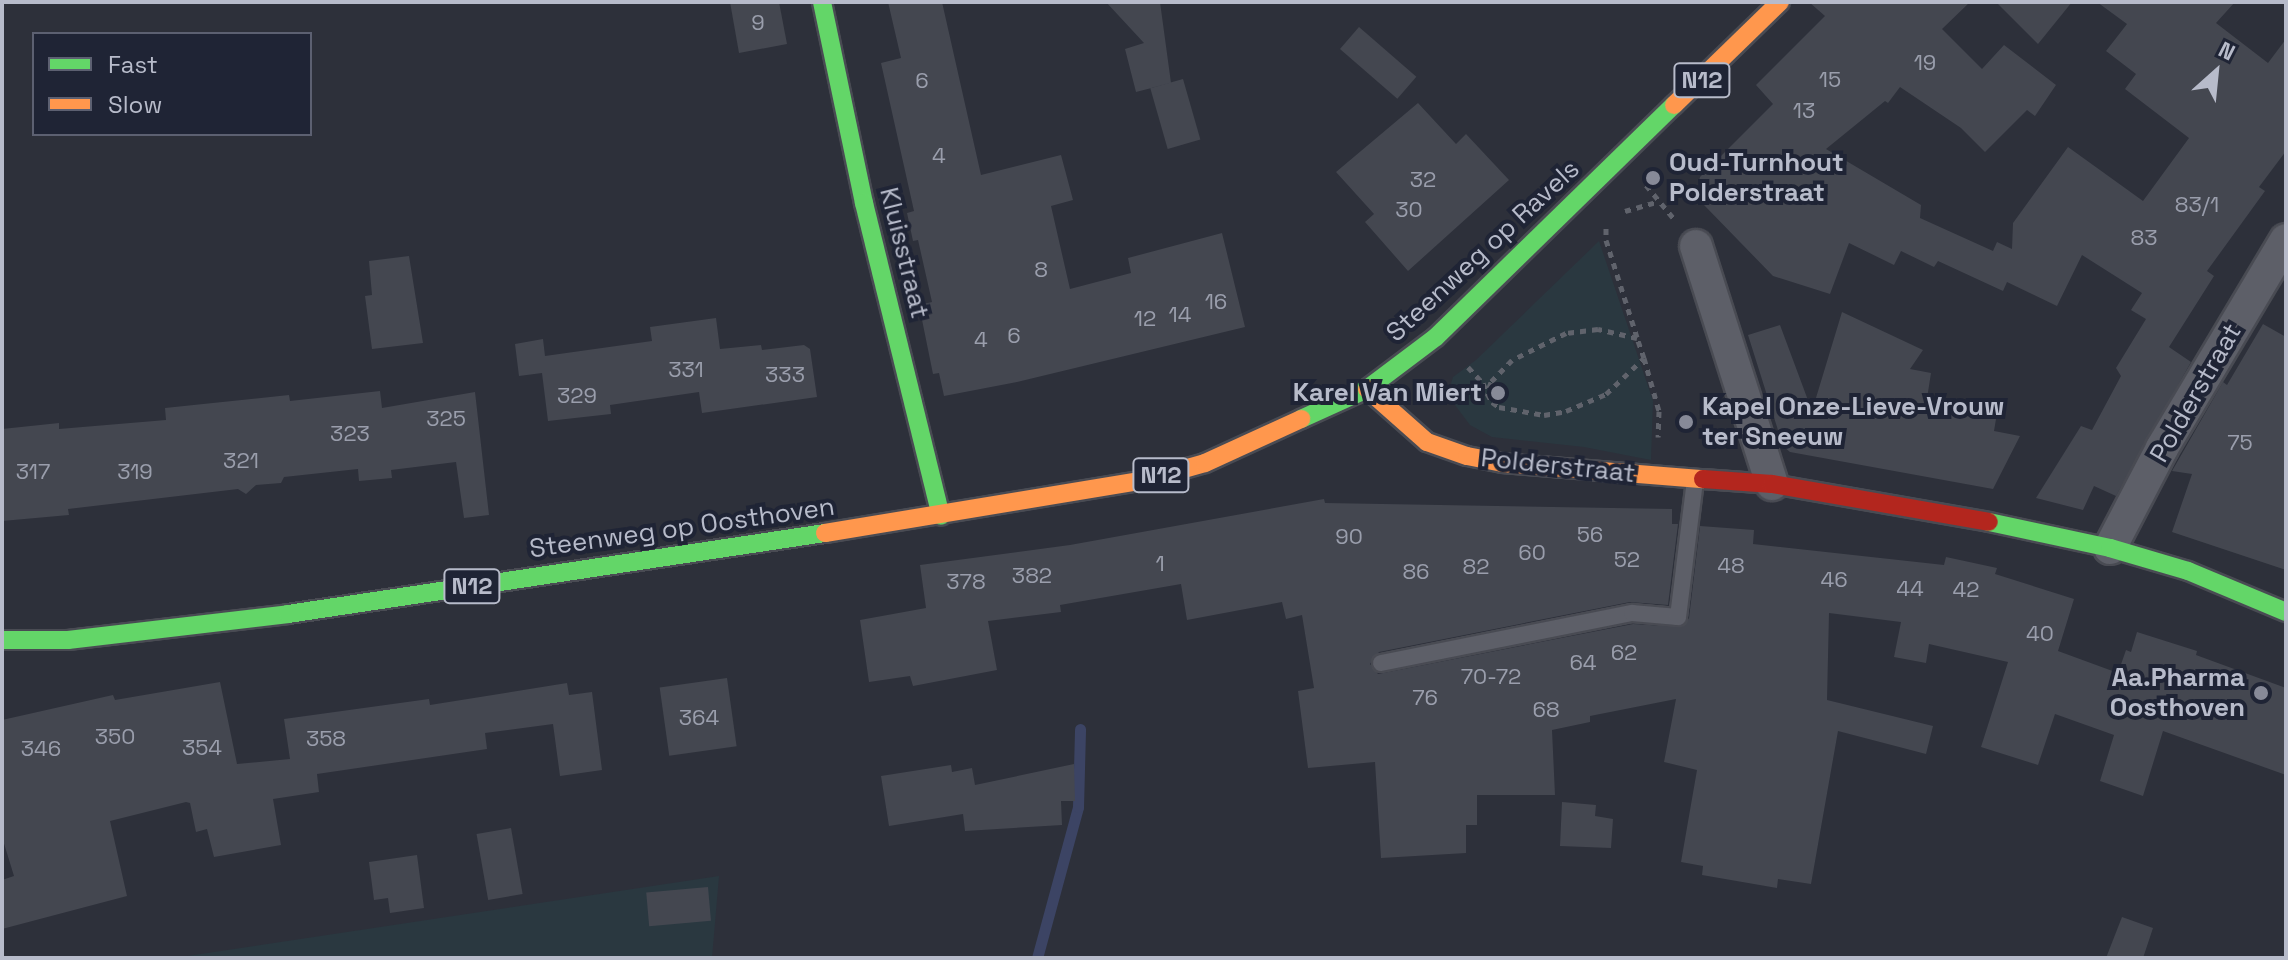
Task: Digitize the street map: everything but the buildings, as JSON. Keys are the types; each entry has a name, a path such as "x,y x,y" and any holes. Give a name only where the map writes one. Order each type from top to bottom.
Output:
{"main road":[{"name":"Kluisstraat","path":"822,2 864,203 941,516"},
{"name":"Steenweg op Ravels","path":"941,516 1145,480 1205,463 1367,389 1436,337 1780,2"},
{"name":"Polderstraat","path":"1367,389 1427,442 1467,456 1502,463 1695,481 1772,484 1981,520 2110,548 2219,582 2286,612"},
{"name":"Steenweg op Oosthoven","path":"2,640 68,640 288,614 941,516"}],"street":[{"name":"Polderstraat","path":"2110,548 2162,448 2286,240"},
{"path":"1696,246 1772,484"}],"lane":[{"path":"1381,663 1632,613 1678,617 1695,481"}],"path":[{"path":"1623,157 1696,246"},
{"path":"1618,213 1659,201"},
{"path":"1611,221 1604,229 1606,240 1659,411 1658,440"},
{"path":"1487,393 1491,382 1512,360 1566,333 1598,329 1637,338"},
{"path":"1468,367 1499,407 1517,413 1544,415 1566,411 1606,394 1644,358"}],"shaded area":[{"path":"1599,241 1653,401 1651,460 1584,447 1492,437 1470,425 1455,405 1450,387 1453,377 1476,360"},
{"path":"719,876 712,958 174,958"}],"waterway":[{"path":"1037,958 1078,807 1080,729"}],"traffic: fast":[{"path":"822,2 864,203 941,516"},
{"path":"1301,419 1367,389 1436,337 1674,105"},
{"path":"1989,522 2110,548 2188,571 2286,612"},
{"path":"2,640 68,640 288,614 825,533"}],"traffic: slow":[{"path":"1674,105 1780,2"},
{"path":"1367,389 1427,442 1467,456 1502,463 1703,479"},
{"path":"825,533 1145,480 1205,463 1301,419"}],"traffic: jam":[{"path":"1703,479 1772,484 1989,522"}],"place":[{"name":"Oud-Turnhout Polderstraat","path":"1653,178"},
{"name":"Karel Van Miert","path":"1498,393"},
{"name":"Kapel Onze-Lieve-Vrouw ter Sneeuw","path":"1686,422"},
{"name":"Aa.Pharma Oosthoven","path":"2261,693"}]}
